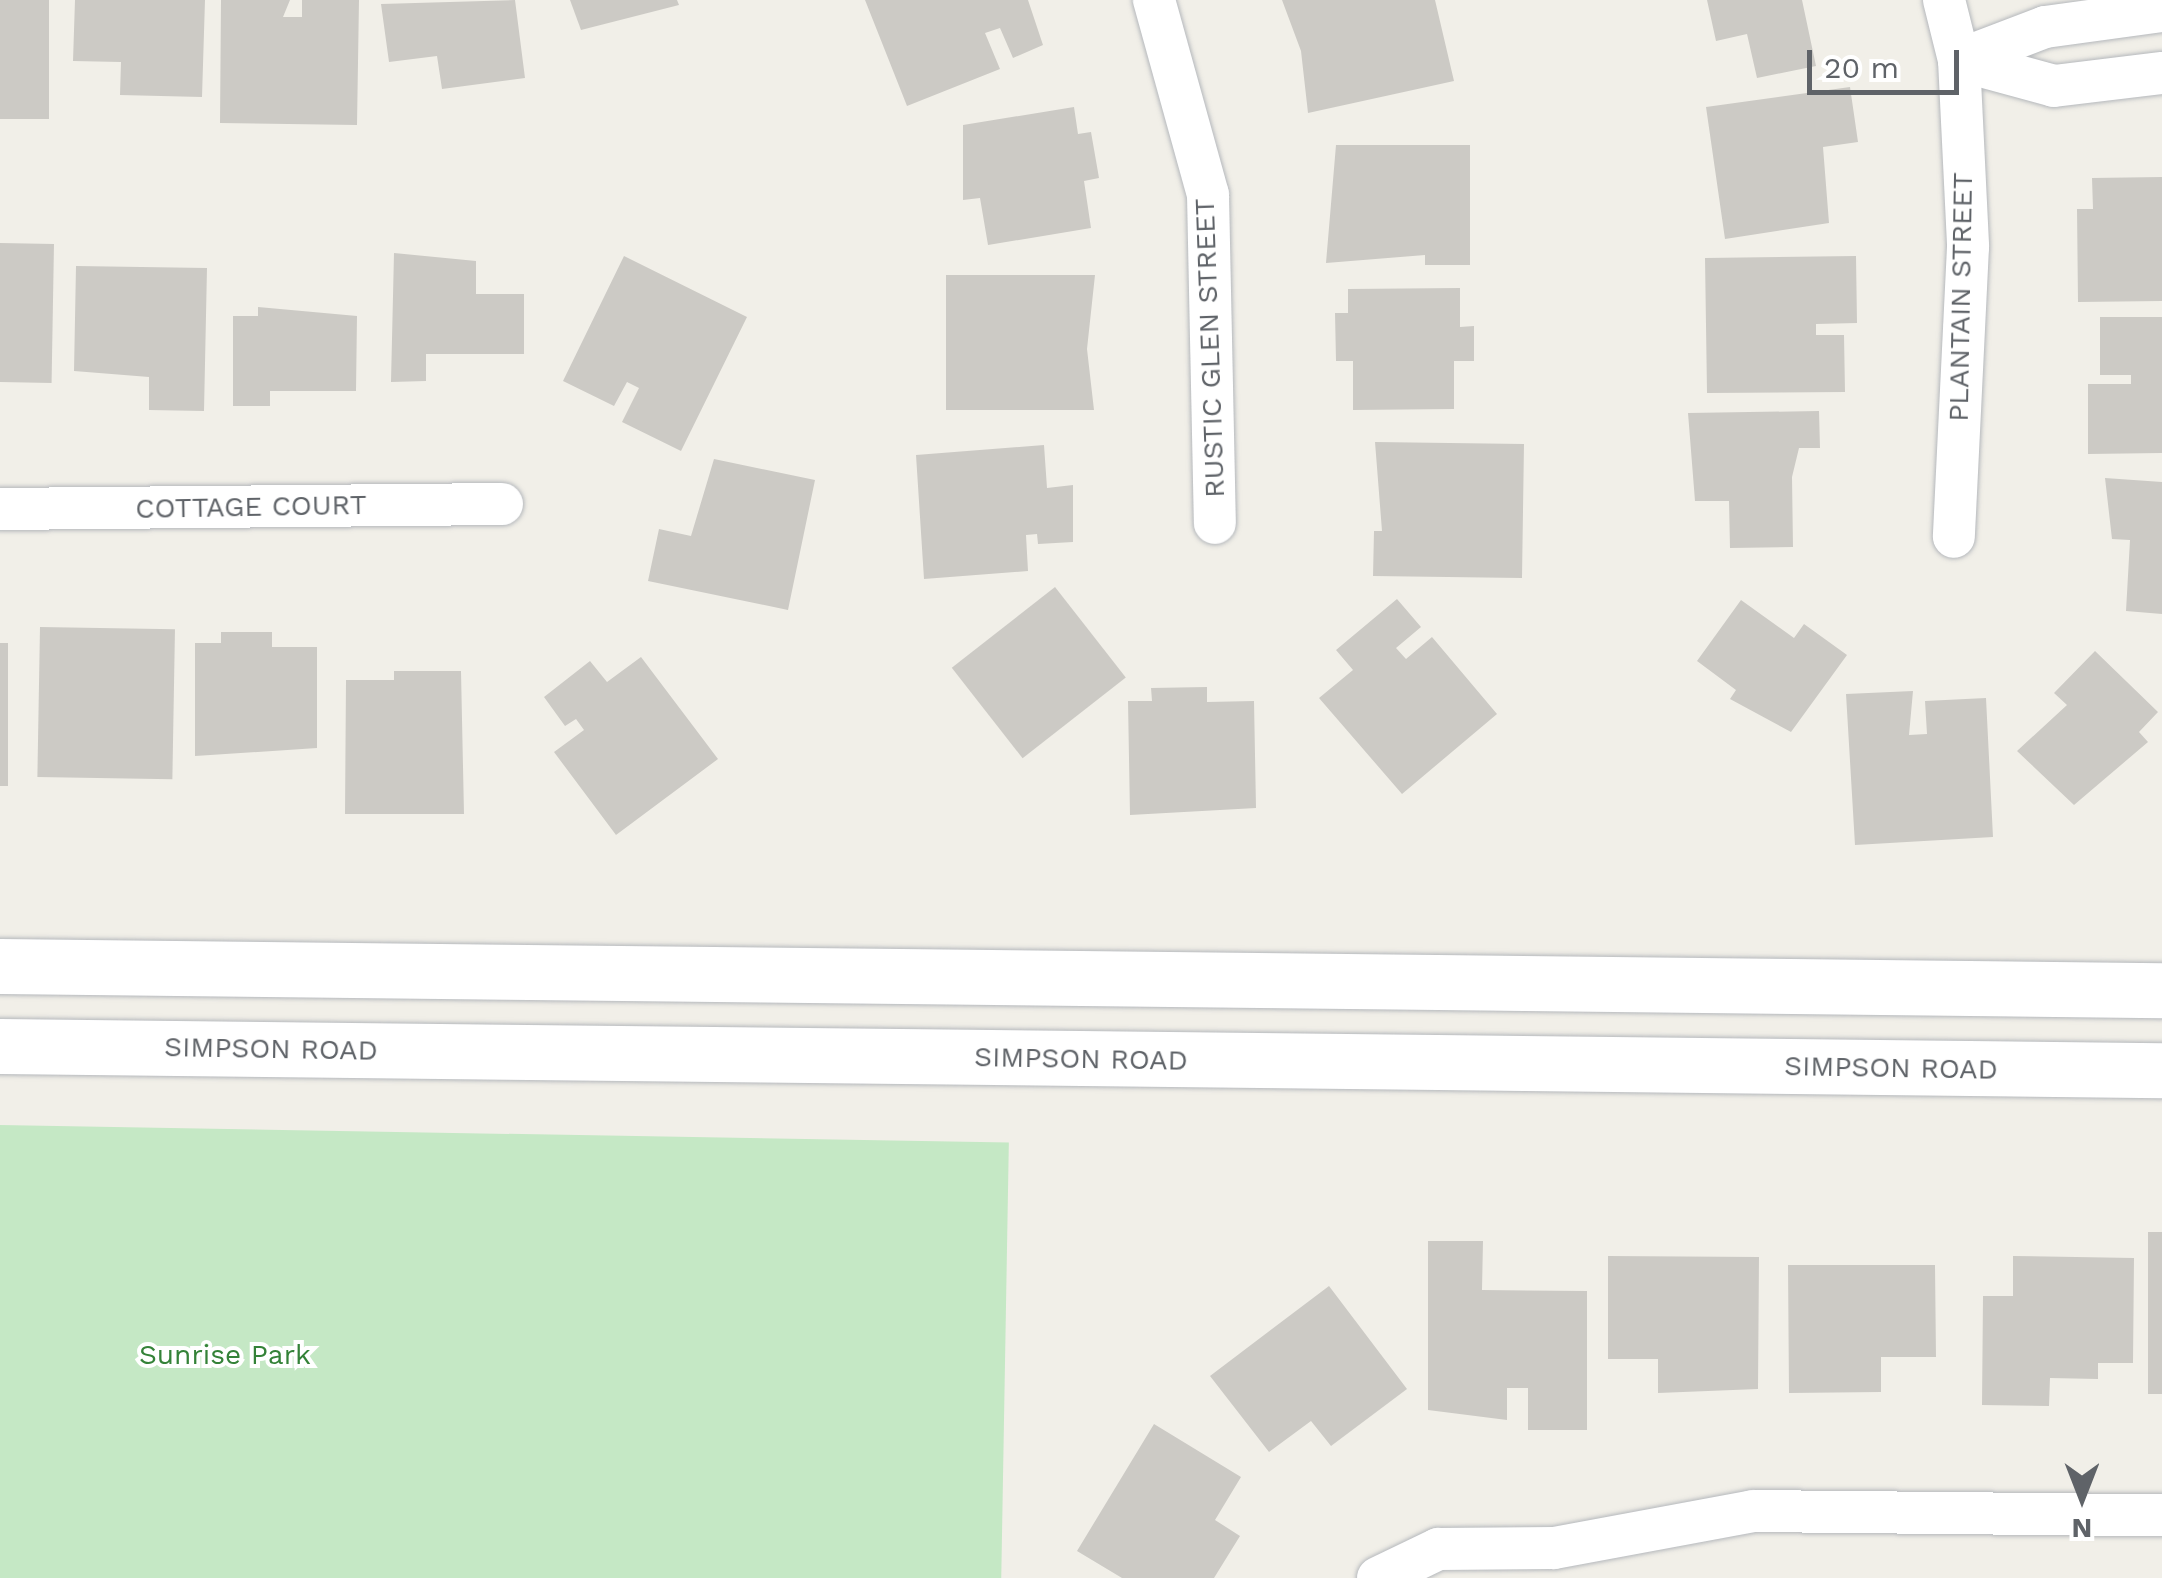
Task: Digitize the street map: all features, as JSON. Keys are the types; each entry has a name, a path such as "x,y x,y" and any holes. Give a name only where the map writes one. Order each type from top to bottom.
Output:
{"main road":[{"path":"0,966 2162,990"},
{"name":"SIMPSON ROAD","path":"0,1046 2162,1070"}],"street":[{"name":"RUSTIC GLEN STREET","path":"1154,0 1208,195 1215,523"},
{"name":"PLANTAIN STREET","path":"1944,0 1959,60 1968,247 1954,537"},
{"path":"1959,60 2045,27 2162,12"},
{"path":"1959,60 2054,86 2162,74"},
{"name":"COTTAGE COURT","path":"0,510 502,504"},
{"path":"1379,1577 1438,1549 1554,1548 1754,1511 2162,1515"}],"green space":[{"name":"Sunrise Park","path":"0,1125 1009,1143 1001,1578 0,1578"}],"building":[{"path":"0,0 49,0 49,119 0,119"},
{"path":"75,0 205,0 202,97 120,95 121,62 73,61"},
{"path":"221,0 290,0 283,17 302,17 302,0 359,0 357,125 220,123"},
{"path":"515,0 525,78 442,89 437,56 389,62 381,4"},
{"path":"570,0 677,0 679,5 581,30"},
{"path":"865,0 1028,0 1043,45 1013,58 1000,28 985,33 1000,69 907,106"},
{"path":"1282,0 1435,0 1454,81 1308,113 1301,51"},
{"path":"1707,0 1802,0 1816,66 1757,78 1747,34 1716,41"},
{"path":"1850,87 1858,142 1823,147 1829,223 1725,239 1706,107"},
{"path":"1074,107 1078,134 1091,132 1099,178 1084,181 1091,228 988,245 980,198 963,200 963,125"},
{"path":"1336,145 1470,145 1470,265 1425,265 1425,255 1326,263"},
{"path":"2162,177 2162,301 2078,302 2077,209 2093,209 2092,178"},
{"path":"0,243 54,244 52,383 0,382"},
{"path":"394,253 476,261 476,294 524,294 524,354 426,354 426,381 391,382"},
{"path":"624,256 747,317 681,451 622,422 639,388 627,382 614,406 563,381"},
{"path":"1856,256 1857,323 1816,324 1816,335 1844,335 1845,392 1707,393 1705,258"},
{"path":"76,266 207,268 204,411 149,410 149,377 74,371"},
{"path":"946,275 1095,275 1087,349 1094,410 946,410"},
{"path":"1460,288 1460,327 1474,326 1474,361 1454,361 1454,409 1353,410 1353,361 1336,361 1335,313 1348,313 1348,289"},
{"path":"258,307 357,316 356,391 270,391 270,406 233,406 233,316 258,316"},
{"path":"2100,317 2162,317 2162,453 2088,454 2088,384 2131,384 2131,375 2100,375"},
{"path":"1819,411 1820,448 1799,448 1792,477 1793,547 1730,548 1729,501 1695,501 1688,413"},
{"path":"1375,442 1524,444 1522,578 1373,576 1374,531 1382,531"},
{"path":"1044,445 1047,488 1073,485 1073,542 1038,544 1037,534 1026,535 1028,571 924,579 916,455"},
{"path":"714,459 815,480 788,610 648,581 659,529 691,536"},
{"path":"2105,478 2162,482 2162,614 2126,611 2130,540 2112,539"},
{"path":"1055,587 1126,678 1023,758 952,668"},
{"path":"1397,599 1421,627 1396,648 1406,659 1432,637 1497,714 1402,794 1319,698 1353,670 1336,650"},
{"path":"1741,600 1794,638 1804,624 1847,655 1791,732 1730,699 1736,690 1697,661"},
{"path":"40,627 175,629 172,779 37,777"},
{"path":"221,632 272,632 272,647 317,647 317,748 195,756 195,643 221,643"},
{"path":"0,643 8,643 8,786 0,786"},
{"path":"2095,651 2158,712 2139,732 2148,742 2074,805 2017,751 2067,705 2054,693"},
{"path":"641,657 718,759 616,835 554,752 584,730 576,719 565,726 544,697 590,661 607,682"},
{"path":"394,671 461,671 464,814 345,814 346,680 394,680"},
{"path":"1207,687 1207,702 1254,701 1256,808 1130,815 1128,701 1152,701 1151,688"},
{"path":"1913,691 1909,735 1927,734 1925,701 1986,698 1993,837 1855,845 1846,694"},
{"path":"2148,1232 2162,1232 2162,1394 2148,1394"},
{"path":"1428,1241 1483,1241 1482,1290 1587,1291 1587,1430 1528,1430 1528,1388 1507,1388 1507,1420 1428,1410"},
{"path":"1608,1256 1759,1257 1758,1389 1658,1393 1658,1359 1608,1359"},
{"path":"2013,1256 2134,1258 2133,1363 2098,1363 2098,1379 2050,1378 2049,1406 1982,1405 1983,1296 2013,1296"},
{"path":"1788,1265 1935,1265 1936,1357 1881,1357 1881,1392 1789,1393"},
{"path":"1329,1286 1407,1389 1331,1446 1311,1421 1269,1452 1210,1376"},
{"path":"1154,1424 1241,1477 1215,1520 1240,1536 1214,1578 1122,1578 1077,1551"}]}
